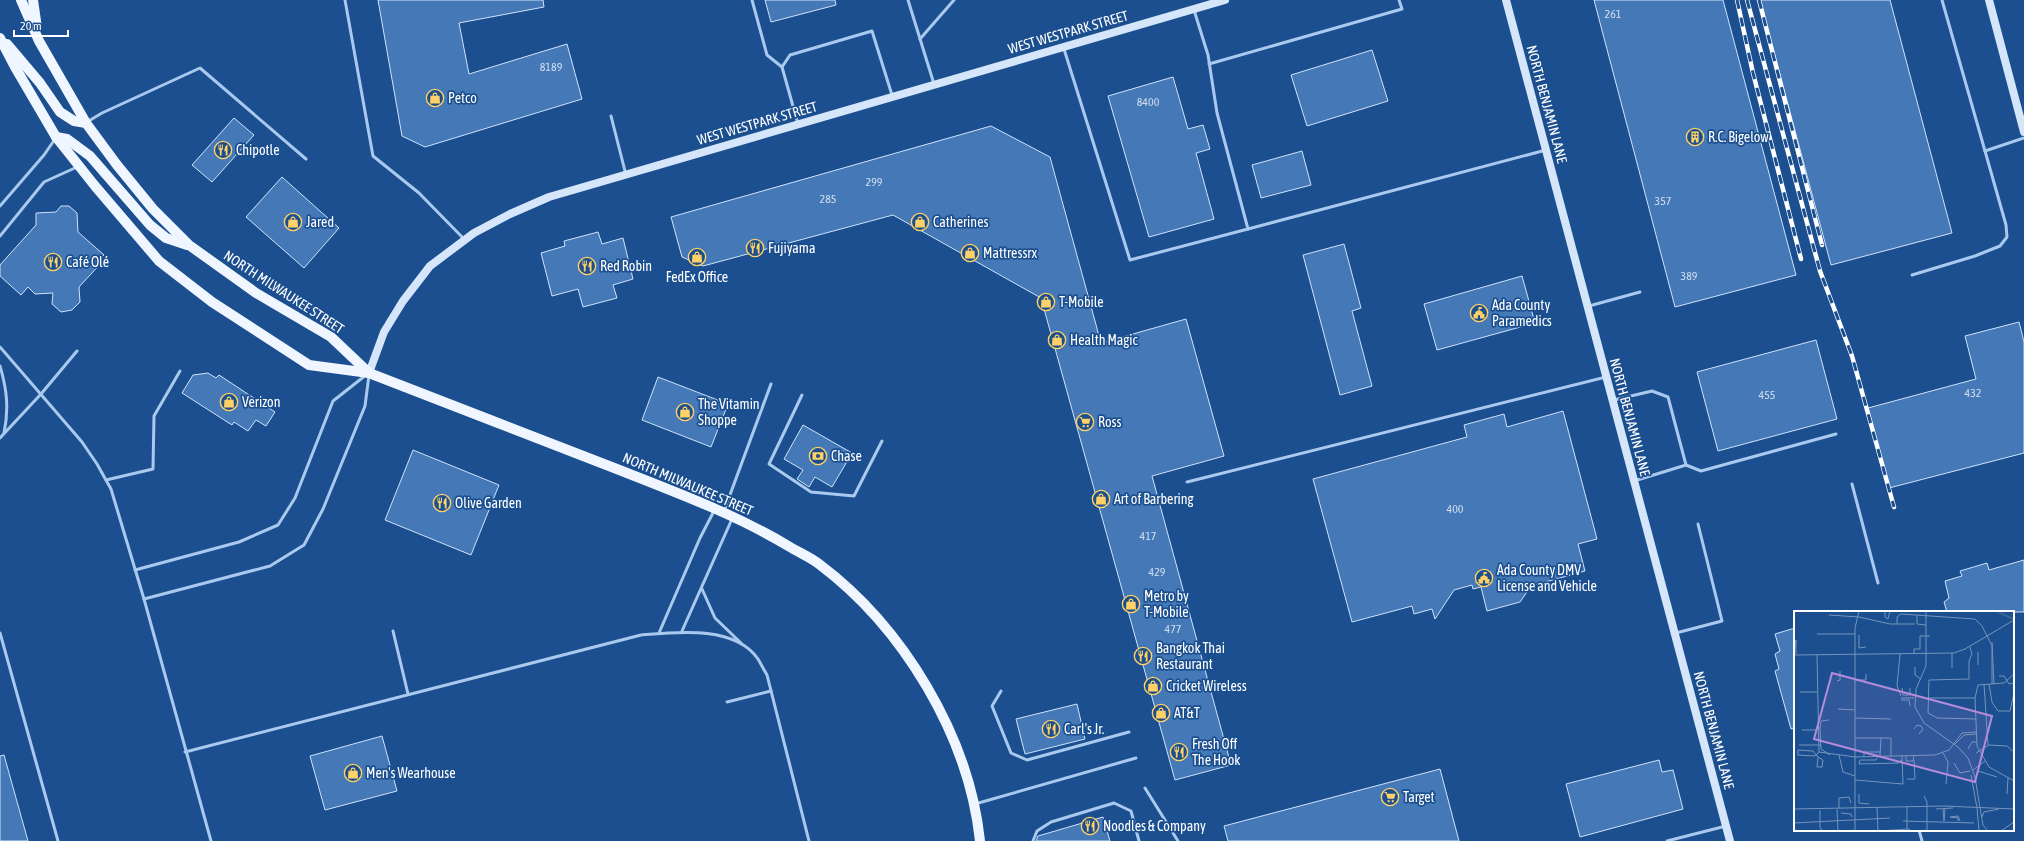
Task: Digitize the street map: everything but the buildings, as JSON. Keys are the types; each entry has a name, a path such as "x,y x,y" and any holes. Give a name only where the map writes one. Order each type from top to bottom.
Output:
{"main road":[{"name":"NORTH MILWAUKEE STREET","path":"21,0 39,42 86,123 117,165 153,209 189,245 256,293 331,337 369,373"},
{"path":"33,0 39,42"},
{"name":"NORTH MILWAUKEE STREET","path":"0,37 56,138 159,261 212,302 308,365 369,373 720,509 818,564 859,600 885,627 909,658 934,700 953,739 968,780 980,841"},
{"path":"0,37 21,59 60,112 74,121 86,123"},
{"path":"56,138 66,139 90,156 150,225 166,238 189,245"}],"street":[{"name":"WEST WESTPARK STREET","path":"369,373 384,332 403,301 430,266 474,233 510,214 550,197 1222,0"},
{"name":"NORTH BENJAMIN LANE","path":"1506,0 1730,841"},
{"path":"1989,0 2023,120 2024,132"}],"lane":[{"path":"345,0 373,156 419,193 465,240"},
{"path":"752,0 767,55 782,67 798,125"},
{"path":"908,0 935,85"},
{"path":"920,39 954,0"},
{"path":"1209,64 1402,9 1399,0"},
{"path":"1912,275 2000,246 2007,237 2006,225 1942,0"},
{"path":"1194,9 1209,64 1216,113 1248,229"},
{"path":"782,67 790,55 872,31 892,97"},
{"path":"1064,47 1130,260 1546,150"},
{"path":"86,123 102,113 200,68 306,159"},
{"path":"611,116 626,175"},
{"path":"0,206 56,138"},
{"path":"1985,151 2024,138"},
{"path":"0,236 44,182 79,166"},
{"path":"1587,306 1640,292"},
{"path":"0,347 82,442 111,489 144,599 185,752 211,841"},
{"path":"0,438 41,394 77,351"},
{"path":"0,366 7,393 7,420 4,433"},
{"path":"106,480 152,469 154,416 180,371"},
{"path":"135,570 239,542 278,525 295,498 333,401 369,373"},
{"path":"144,599 270,566 304,545 323,509 365,406 369,373"},
{"path":"1187,482 1606,377"},
{"path":"659,633 700,538 720,509 772,384"},
{"path":"1612,401 1652,391 1668,397 1686,465"},
{"path":"802,395 769,464 811,492 854,496 882,441"},
{"path":"1634,481 1686,465 1700,471 1836,434"},
{"path":"1852,484 1878,583"},
{"path":"682,631 734,516"},
{"path":"1675,634 1722,621 1698,524"},
{"path":"701,588 715,618 758,658 767,675 809,841"},
{"path":"393,631 408,694"},
{"path":"185,752 641,635 682,631 724,636 743,644"},
{"path":"0,632 58,841"},
{"path":"727,702 771,691"},
{"path":"1001,691 992,706 1012,753 1027,760 1129,732"},
{"path":"974,805 1136,758"},
{"path":"1145,788 1178,841"},
{"path":"1033,841 1037,830 1051,822 1114,804 1131,811 1139,841"},
{"path":"1667,841 1726,826"},
{"path":"1919,831 1922,841"}],"railway":[{"path":"1737,0 1753,73 1801,259"},
{"path":"1747,0 1820,271 1852,356 1894,507"},
{"path":"1759,0 1822,245"}],"place":[{"name":"Petco","path":"435,98"},
{"name":"R.C. Bigelow","path":"1695,137"},
{"name":"Chipotle","path":"223,150"},
{"name":"Jared","path":"293,222"},
{"name":"Catherines","path":"920,222"},
{"name":"Fujiyama","path":"755,248"},
{"name":"Mattressrx","path":"970,253"},
{"name":"FedEx Office","path":"697,257"},
{"name":"Café Olé","path":"53,262"},
{"name":"Red Robin","path":"587,266"},
{"name":"T-Mobile","path":"1046,302"},
{"name":"Ada County Paramedics","path":"1479,313"},
{"name":"Health Magic","path":"1057,340"},
{"name":"Verizon","path":"229,402"},
{"name":"The Vitamin Shoppe","path":"685,412"},
{"name":"Ross","path":"1085,422"},
{"name":"Chase","path":"818,456"},
{"name":"Art of Barbering","path":"1101,499"},
{"name":"Olive Garden","path":"442,503"},
{"name":"Ada County DMV License and Vehicle","path":"1484,578"},
{"name":"Metro by T-Mobile","path":"1131,604"},
{"name":"Bangkok Thai Restaurant","path":"1143,656"},
{"name":"Cricket Wireless","path":"1153,686"},
{"name":"AT&T","path":"1161,713"},
{"name":"Carl's Jr.","path":"1051,729"},
{"name":"Fresh Off The Hook","path":"1179,752"},
{"name":"Men's Wearhouse","path":"353,773"},
{"name":"Target","path":"1390,797"},
{"name":"Noodles & Company","path":"1090,826"}]}
